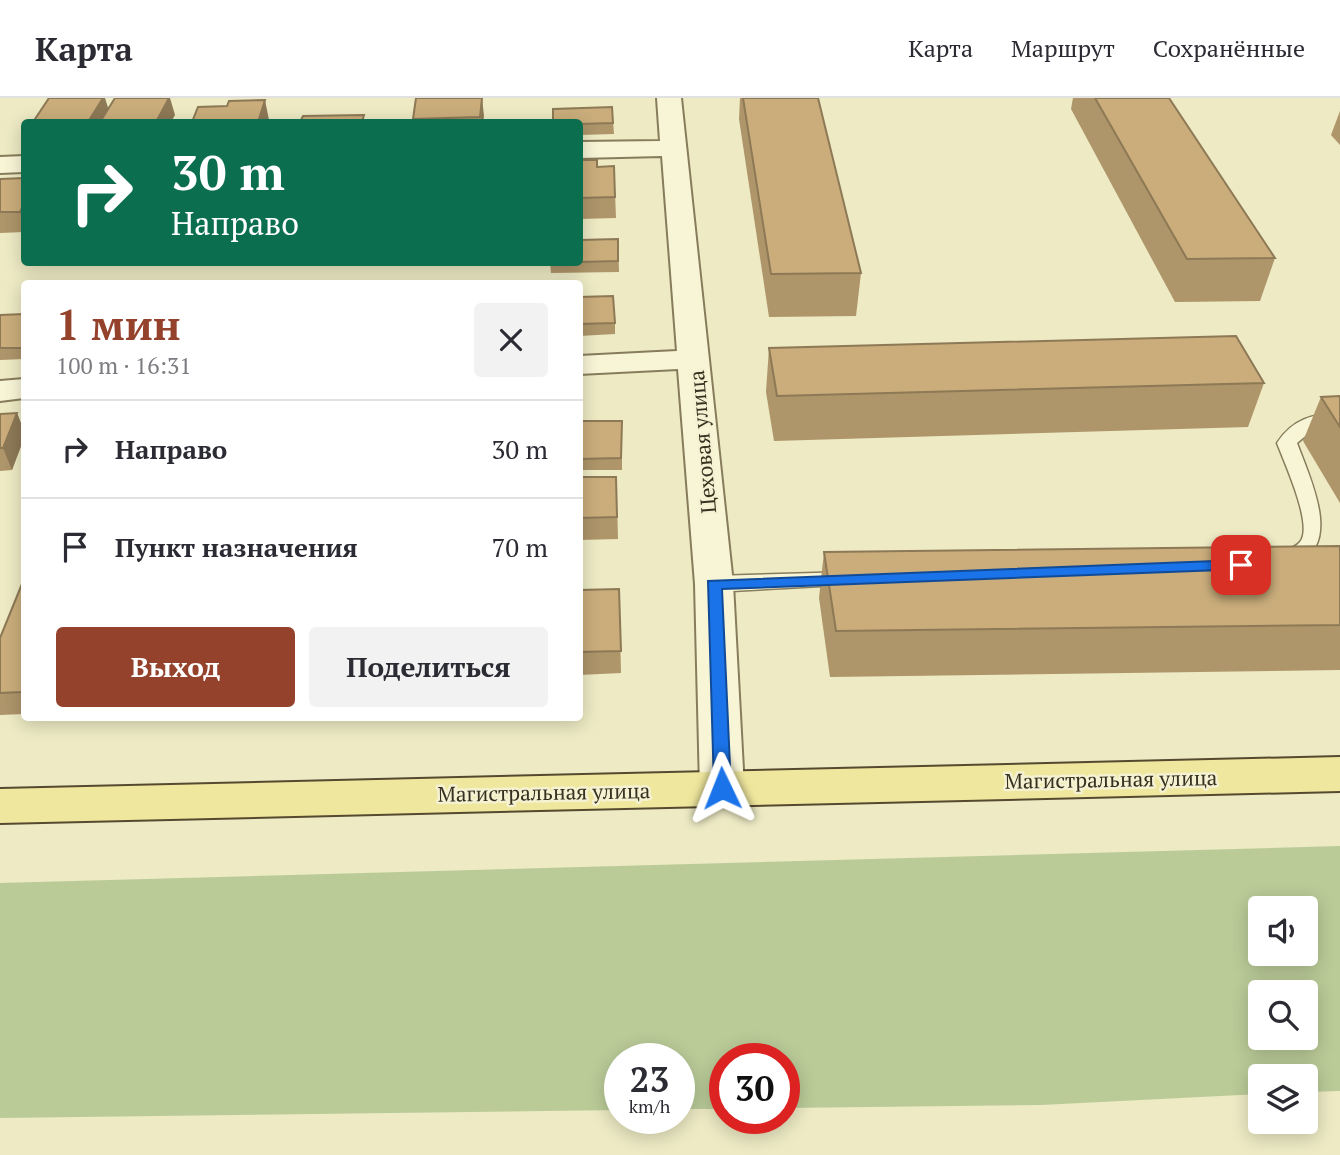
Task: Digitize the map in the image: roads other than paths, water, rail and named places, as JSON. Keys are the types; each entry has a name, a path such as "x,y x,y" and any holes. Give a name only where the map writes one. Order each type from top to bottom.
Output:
{"main road":[{"name":"Магистральная улица","path":"0,806 1340,774"}],"street":[{"name":"Цеховая улица","path":"669,98 714,584 722,788"},
{"path":"583,150 673,148"},
{"path":"0,165 21,164"},
{"path":"583,365 695,359"},
{"path":"0,390 21,389"}],"lane":[{"path":"1255,565 1269,564 1294,556 1312,542 1317,523 1287,443 1298,426 1322,419 1340,419"},
{"path":"714,584 866,579"}]}
